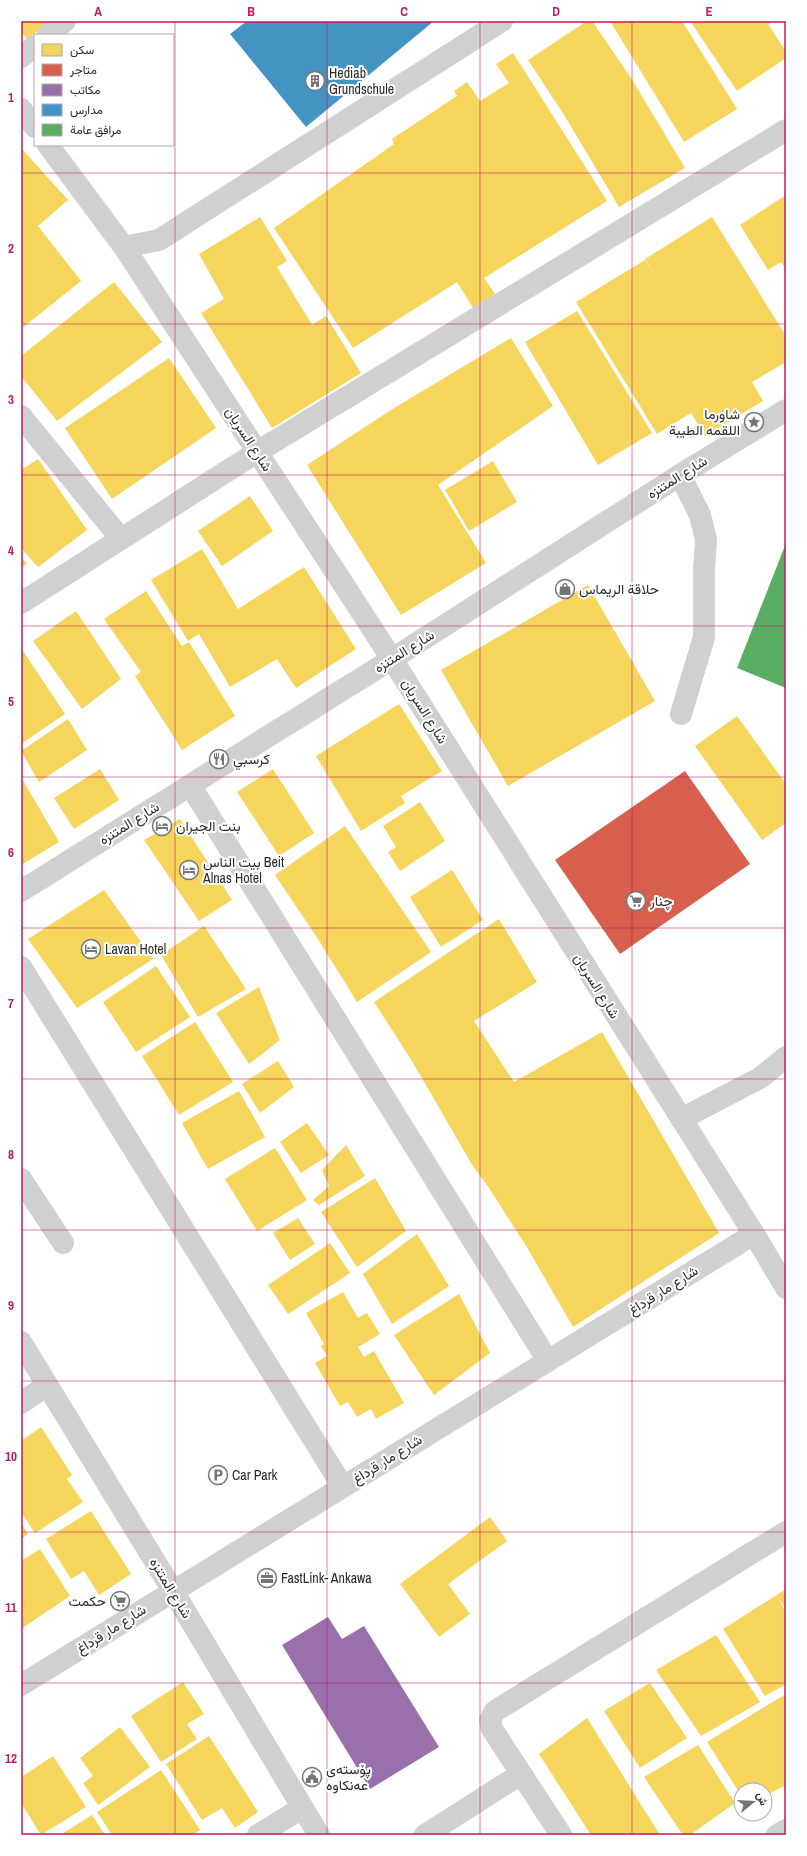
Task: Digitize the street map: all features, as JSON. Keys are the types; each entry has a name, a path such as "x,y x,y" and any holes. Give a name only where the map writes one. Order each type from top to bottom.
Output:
{"street":[{"path":"49,34 65,21"},
{"path":"124,247 159,240 502,21"},
{"path":"21,57 34,47"},
{"path":"21,109 34,126"},
{"path":"21,603 257,452 786,130"},
{"name":"شارع السريان","path":"49,146 124,247 392,659 754,1234 786,1288"},
{"name":"شارع المتنزه","path":"21,890 392,659 680,475 786,410"},
{"path":"21,416 121,539"},
{"path":"680,475 700,515 706,540 704,570 704,637 681,714"},
{"path":"190,785 548,1361"},
{"path":"21,967 343,1487"},
{"path":"681,1119 760,1078 786,1058"},
{"path":"21,1179 63,1243"},
{"name":"شارع مار قرداغ","path":"21,1685 754,1234"},
{"name":"شارع المتنزه","path":"21,1342 173,1591 319,1835"},
{"path":"21,1403 47,1386"},
{"path":"561,1835 492,1730 490,1720 495,1711 786,1532"},
{"path":"425,1835 521,1774"},
{"path":"258,1835 302,1808"},
{"path":"777,1835 786,1830"}],"building: سكن":[{"path":"21,21 51,21 27,39 21,31"},
{"path":"587,21 592,21 631,78 685,168 619,207 566,118 528,60"},
{"path":"610,21 682,21 737,109 684,142"},
{"path":"690,21 773,21 768,24 786,52 786,58 737,91"},
{"path":"513,53 607,201 484,278 495,294 473,308 457,282 353,348 274,228 394,144 392,139 457,96 454,91 467,82 480,101 509,83 496,64"},
{"path":"21,148 68,200 38,226 81,281 21,329"},
{"path":"786,195 786,270 781,262 768,270 740,225"},
{"path":"260,217 287,261 277,267 312,325 326,316 361,373 272,428 201,313 224,299 199,254"},
{"path":"712,217 786,336 786,362 752,382 763,401 705,436 691,413 657,434 576,302 645,260 653,272 645,259"},
{"path":"114,282 162,342 57,421 21,376 21,356"},
{"path":"577,311 652,433 598,465 525,342"},
{"path":"511,338 553,406 438,485 486,563 401,615 307,465 391,410"},
{"path":"169,358 216,428 112,499 65,428"},
{"path":"38,459 87,530 38,567 21,548 21,470"},
{"path":"493,461 517,502 469,531 445,490"},
{"path":"250,496 273,531 222,566 198,531"},
{"path":"202,549 238,609 304,567 356,649 296,688 277,659 230,687 199,634 188,641 151,580"},
{"path":"21,557 27,564 21,568"},
{"path":"588,585 655,701 508,786 441,670"},
{"path":"146,591 182,646 189,642 235,716 182,750 135,676 141,672 104,619"},
{"path":"76,611 121,679 82,709 33,641"},
{"path":"21,648 65,714 21,744"},
{"path":"399,704 442,771 401,796 405,803 361,831 316,756"},
{"path":"737,716 786,784 786,823 762,840 695,746"},
{"path":"68,719 87,750 39,782 21,751"},
{"path":"100,769 119,800 74,829 54,798"},
{"path":"273,769 314,833 279,856 237,792"},
{"path":"21,777 59,842 21,865"},
{"path":"420,802 445,841 400,871 388,852 396,847 383,826"},
{"name":"بيت الناس Beit Alnas Hotel","path":"180,819 232,900 199,921 144,840"},
{"path":"345,826 431,952 357,1002 316,936 275,875"},
{"path":"452,870 483,920 441,947 410,897"},
{"name":"Lavan Hotel","path":"104,890 153,959 77,1008 28,939"},
{"path":"499,919 537,982 474,1021 514,1082 602,1032 719,1233 573,1327 528,1249 471,1163 412,1061 374,1002"},
{"path":"204,926 246,989 198,1017 161,955"},
{"path":"156,966 190,1017 136,1052 103,1002"},
{"path":"259,987 280,1040 249,1064 216,1013"},
{"path":"195,1022 233,1082 179,1115 142,1056"},
{"path":"278,1061 294,1087 260,1113 242,1084"},
{"path":"239,1091 265,1137 208,1169 182,1123"},
{"path":"307,1123 329,1155 301,1173 280,1142"},
{"path":"346,1145 365,1176 319,1205 313,1200 329,1186 322,1170"},
{"path":"275,1148 307,1200 257,1231 225,1179"},
{"path":"375,1178 406,1231 357,1267 321,1212"},
{"path":"298,1218 315,1244 290,1260 273,1233"},
{"path":"417,1234 449,1286 392,1324 363,1274"},
{"path":"330,1243 350,1273 288,1314 268,1285"},
{"path":"343,1292 358,1318 367,1313 380,1334 358,1347 364,1357 374,1351 404,1403 376,1419 371,1409 357,1417 348,1402 340,1406 315,1363 327,1356 321,1346 324,1344 306,1313"},
{"path":"459,1294 490,1353 434,1395 394,1335"},
{"path":"41,1427 72,1475 67,1479 83,1502 35,1533 21,1512 21,1441"},
{"path":"91,1511 131,1574 99,1595 84,1571 71,1579 46,1539"},
{"path":"490,1517 507,1541 448,1584 470,1614 439,1637 400,1584"},
{"path":"21,1523 28,1534 21,1539"},
{"path":"40,1549 70,1596 21,1629 21,1561"},
{"path":"786,1589 786,1609 777,1597 786,1612 786,1684 765,1696 723,1629"},
{"path":"716,1635 760,1702 701,1736 656,1670"},
{"path":"183,1682 204,1714 187,1724 197,1739 161,1762 131,1716"},
{"path":"650,1683 687,1738 640,1768 604,1711"},
{"path":"786,1694 786,1785 773,1792 773,1782 733,1783 707,1742"},
{"path":"587,1718 660,1835 591,1835 539,1754"},
{"path":"120,1727 150,1767 98,1805 83,1783 93,1776 80,1758"},
{"path":"209,1736 258,1812 235,1828 222,1808 202,1820 166,1764"},
{"path":"698,1745 733,1800 733,1804 690,1835 683,1835 644,1777"},
{"path":"53,1756 86,1807 41,1835 21,1803 21,1777"},
{"path":"161,1770 200,1830 192,1835 112,1835 97,1812"},
{"path":"92,1815 105,1835 60,1835"}],"building: متاجر":[{"path":"685,771 750,864 620,954 555,860"}],"building: مكاتب":[{"path":"328,1617 342,1639 364,1626 439,1747 370,1789 282,1645"}],"building: مدارس":[{"name":"Hediab Grundschule","path":"247,21 434,21 306,127 230,34"}],"building: مرافق عامة":[{"path":"786,543 786,688 737,668"}],"place":[{"name":"Hediab Grundschule","path":"315,81"},
{"name":"شاورما اللقمه الطيبة","path":"754,422"},
{"name":"حلاقة الريماس","path":"565,589"},
{"name":"كرسبي","path":"219,759"},
{"name":"بنت الجيران","path":"162,826"},
{"name":"بيت الناس Beit Alnas Hotel","path":"189,870"},
{"name":"چنار","path":"636,901"},
{"name":"Lavan Hotel","path":"91,949"},
{"name":"Car Park","path":"218,1475"},
{"name":"FastLink- Ankawa","path":"267,1578"},
{"name":"حكمت","path":"120,1601"},
{"name":"پۆسته‌ی عه‌نكاوه‌","path":"312,1777"}]}
